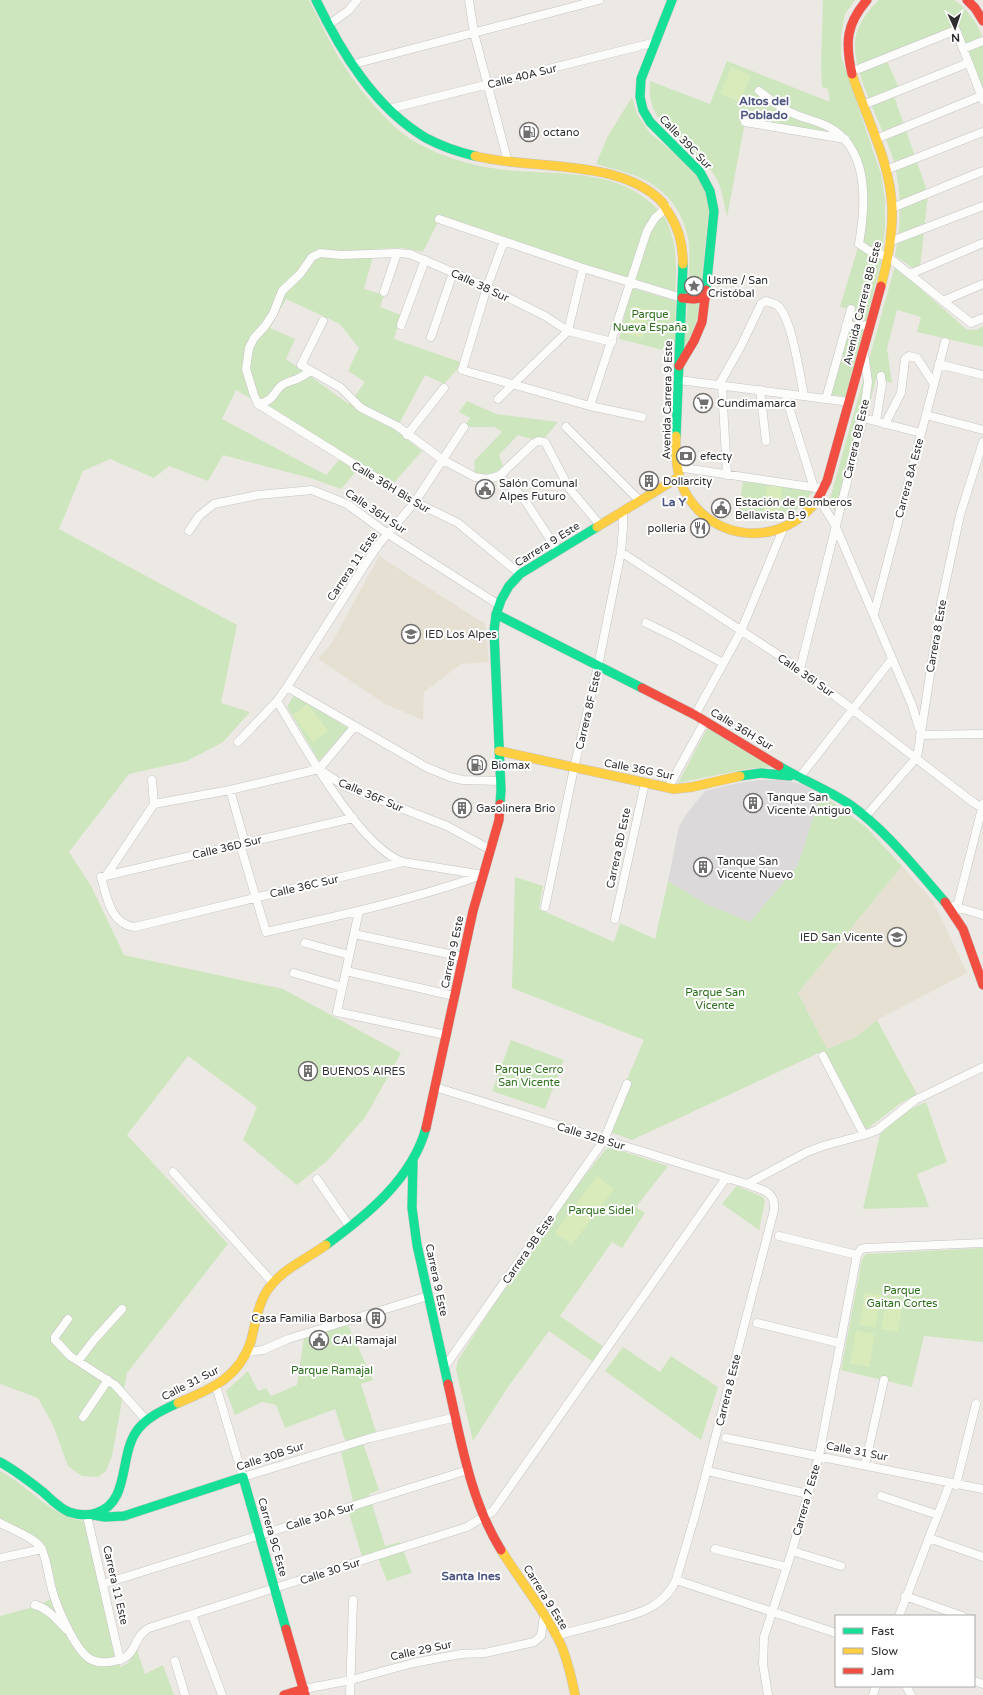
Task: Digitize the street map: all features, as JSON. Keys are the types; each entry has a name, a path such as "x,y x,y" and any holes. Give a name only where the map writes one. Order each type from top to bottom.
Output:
{"main road":[{"path":"316,0 328,25 354,64 389,109 417,132 440,144 469,155 508,162 588,170 611,174 627,179 643,188 659,199 667,207"},
{"path":"656,42 672,0"},
{"name":"Avenida Carrera 8B Este","path":"819,500 824,489 864,348 887,256 889,242 892,208 886,170 851,72 847,50 850,28 860,8 867,0"},
{"path":"967,0 975,8 983,21"},
{"name":"Calle 39C Sur","path":"656,42 640,82 641,97 648,118 656,130 697,168 706,180 711,191 714,217 706,297"},
{"name":"Avenida Carrera 9 Este","path":"667,207 675,220 682,246 677,467 679,477 692,504 704,516 720,525 741,533 753,534 784,527 805,514 819,500"},
{"path":"679,367 690,350 702,322 706,297 694,299 682,298"},
{"name":"Carrera 9 Este","path":"575,1695 571,1671 565,1654 544,1616 491,1534 483,1518 468,1470 417,1245 413,1216 412,1161 425,1135 473,911 499,820 500,781 494,631 497,610 509,586 520,574 679,477"},
{"name":"Calle 36H Sur","path":"497,610 598,666 695,715 799,778 829,792 866,816 946,904 956,911 983,985"},
{"name":"Calle 36G Sur","path":"498,752 668,788 690,788 752,774 781,774 799,778"},
{"name":"Calle 31 Sur","path":"90,1515 108,1507 116,1498 120,1488 126,1453 131,1439 146,1421 160,1412 216,1386 238,1368 248,1352 263,1299 273,1283 350,1227 383,1196 412,1161"},
{"path":"0,1462 24,1477 65,1510 76,1514 90,1515"},
{"name":"Calle 30B Sur","path":"90,1515 105,1517 124,1516 243,1477"},
{"name":"Carrera 9C Este","path":"243,1477 305,1692"},
{"name":"Calle 29 Sur","path":"284,1695 305,1692"}],"street":[{"path":"328,25 348,11 357,0"},
{"path":"469,0 474,33 508,162"},
{"path":"354,64 599,0"},
{"path":"851,72 956,30 982,98 876,139"},
{"path":"963,49 983,41"},
{"name":"Calle 40A Sur","path":"389,109 656,42"},
{"path":"863,104 968,63"},
{"path":"760,91 779,106 790,112 827,126 846,139 858,162 864,196 859,244 871,252 887,256 971,323 983,318"},
{"path":"745,122 846,139"},
{"path":"886,170 983,132"},
{"path":"892,208 983,171"},
{"path":"889,242 983,206"},
{"path":"590,406 647,231 655,218 667,207"},
{"path":"439,219 583,268 682,298"},
{"path":"504,241 487,287 462,370 590,406 642,417"},
{"path":"910,274 983,243"},
{"name":"Calle 38 Sur","path":"258,404 246,369 246,360 249,348 254,338 265,326 272,314 282,291 300,274 312,257 320,253 341,255 410,254 487,287 545,316 568,331 612,342"},
{"path":"384,292 397,253"},
{"path":"401,325 425,260"},
{"path":"498,399 568,331 583,268"},
{"path":"431,337 453,273"},
{"path":"943,301 983,284"},
{"path":"727,475 720,385 761,304 766,301 779,306 786,321 796,352 804,396"},
{"path":"826,399 851,309"},
{"path":"323,320 301,365 341,388 362,408 397,426 407,435 443,460 475,477 487,479 498,476 534,443 545,442 569,488 600,525"},
{"path":"846,326 870,325"},
{"name":"Carrera 8A Este","path":"874,614 945,342"},
{"name":"Carrera 8B Este","path":"800,669 863,418 868,382 864,348"},
{"path":"885,424 901,393 905,359 909,356 917,358 934,384"},
{"path":"939,364 983,375"},
{"path":"258,404 267,402 284,383 304,376 311,371"},
{"path":"876,422 882,384 881,376"},
{"path":"679,380 849,402"},
{"path":"407,435 444,388"},
{"path":"760,390 766,441"},
{"path":"785,394 814,488"},
{"name":"Calle 36H Bis Sur","path":"258,404 415,502 458,523 520,574"},
{"path":"926,415 983,430"},
{"path":"863,418 921,433"},
{"name":"Carrera 11 Este","path":"238,742 278,701 366,563 415,502 464,427"},
{"path":"566,427 640,501"},
{"name":"Carrera 8 Este","path":"916,758 941,604 960,515 983,442"},
{"path":"677,467 824,489"},
{"path":"498,476 522,496 558,551"},
{"name":"Calle 36H Sur","path":"189,530 199,516 214,504 258,495 312,490 331,496 347,504 497,610"},
{"path":"819,500 835,525 874,614 912,705 920,735 983,734"},
{"name":"Carrera 8F Este","path":"546,907 574,768 598,666 621,552 624,527 623,511"},
{"path":"695,715 740,631 784,527"},
{"name":"Calle 36I Sur","path":"621,552 800,669 916,758 983,807"},
{"path":"646,623 723,663"},
{"path":"799,778 892,659"},
{"path":"288,687 411,759 450,777 463,780 500,781"},
{"path":"278,701 319,770 352,818 391,858 403,862"},
{"path":"668,788 705,721"},
{"path":"154,804 230,790 319,770 355,726"},
{"path":"866,816 916,758"},
{"name":"Calle 36F Sur","path":"319,770 344,786 447,826 491,850"},
{"path":"103,877 154,804 152,780"},
{"name":"Carrera 8D Este","path":"615,919 645,783"},
{"path":"230,790 242,844 266,932 359,911 459,884 483,875"},
{"path":"983,807 956,911 983,915"},
{"name":"Calle 36D Sur","path":"103,877 352,818"},
{"name":"Calle 36C Sur","path":"103,877 113,914 119,921 126,925 140,926 403,862 483,875"},
{"path":"359,911 337,1012 446,1035"},
{"path":"354,934 463,957"},
{"path":"305,943 349,955"},
{"path":"346,971 454,996"},
{"path":"294,973 342,987"},
{"path":"823,1056 864,1135"},
{"path":"747,1184 792,1160 823,1146 877,1130 915,1100 983,1067"},
{"name":"Carrera 9B Este","path":"444,1368 604,1140 627,1084"},
{"name":"Calle 32B Sur","path":"435,1087 747,1184"},
{"path":"173,1172 273,1283"},
{"path":"483,1518 490,1514 500,1502 726,1178"},
{"path":"317,1179 350,1227"},
{"name":"Carrera 8 Este","path":"556,1636 639,1614 658,1604 668,1595 676,1580 707,1471 774,1210 774,1200 771,1195 747,1184"},
{"path":"779,1236 857,1255 859,1250 864,1248 983,1243"},
{"name":"Carrera 7 Este","path":"768,1695 764,1673 764,1637 792,1551 819,1456 839,1343 857,1255"},
{"path":"248,1352 263,1350 288,1339 428,1296"},
{"path":"78,1361 94,1340 122,1309"},
{"path":"68,1319 55,1337 55,1340 70,1356 115,1385 146,1421"},
{"path":"756,1323 839,1343"},
{"path":"84,1417 108,1380"},
{"path":"865,1465 884,1380"},
{"name":"Carrera 9C Este","path":"216,1386 243,1477"},
{"path":"899,1615 905,1596 938,1514 953,1484 976,1404"},
{"name":"Calle 30B Sur","path":"243,1477 370,1438 456,1417"},
{"name":"Calle 31 Sur","path":"726,1438 983,1489"},
{"name":"Calle 30A Sur","path":"103,1584 468,1470"},
{"path":"707,1471 808,1494"},
{"path":"881,1496 938,1514"},
{"name":"Carrera 11 Este","path":"90,1515 103,1584 120,1660"},
{"name":"Calle 30 Sur","path":"120,1660 130,1654 137,1639 144,1630 468,1527 483,1518"},
{"path":"0,1524 34,1541 42,1549 53,1594 70,1634 78,1647 88,1658 100,1662 120,1660"},
{"path":"929,1538 983,1557"},
{"path":"0,1558 42,1549"},
{"path":"715,1549 787,1567"},
{"path":"792,1551 840,1566"},
{"path":"676,1580 835,1633"},
{"path":"905,1596 959,1615"},
{"path":"350,1695 353,1600"},
{"path":"35,1604 42,1606 47,1610 70,1634"},
{"path":"192,1615 222,1695"},
{"name":"Calle 29 Sur","path":"305,1692 412,1663 461,1654 485,1653 534,1642 541,1636 544,1616"},
{"path":"175,1661 185,1695"}],"shaded area":[{"name":"IED Los Alpes","path":"379,556 485,624 489,662 461,664 424,692 423,720 385,704 318,659 331,644"},
{"path":"759,780 782,780 801,784 821,794 798,865 750,922 706,904 668,881 679,826 705,791 733,784"},
{"name":"IED San Vicente","path":"902,866 933,901 967,973 877,1020 856,1037 827,1049 798,993"}],"green space":[{"path":"0,0 309,0 335,51 351,76 383,115 406,136 417,143 466,163 498,169 558,173 598,178 617,183 635,191 651,203 666,219 673,239 676,265 675,293 440,218 423,252 402,248 375,249 364,289 384,295 380,307 401,315 394,339 463,363 444,384 425,375 396,430 422,451 392,485 362,465 341,489 310,478 223,455 208,481 169,466 154,478 110,459 83,471 59,529 237,625 221,703 250,712 223,742 187,761 129,774 69,852 91,886 124,955 283,989 401,1053 366,1116 328,1160 297,1185 243,1140 257,1107 188,1056 127,1135 228,1244 127,1373 112,1456 106,1471 98,1477 82,1476 68,1466 53,1425 38,1398 0,1384","holes":["286,299 340,324 359,348 348,371 365,382 349,404 286,359 295,339 270,328","236,390 344,454 326,475 222,419"]},
{"path":"823,0 855,0 845,14 841,35 841,56 881,174 885,199 885,229 881,263 847,397 827,394 850,309 840,307 859,244 862,178 846,139 745,122 727,217 721,190 715,176 695,153 672,134 663,124 655,112 650,98 650,81 710,104 727,61 830,102 828,89 822,87 821,65"},
{"path":"879,0 954,0 959,3 973,18 980,31 983,42 983,89 958,26 884,55 900,90 893,93 928,194 920,268 913,268 895,256 900,209 897,174 889,148 862,81 857,64 855,49 856,35 865,16"},
{"path":"731,67 751,75 740,102 720,94"},
{"path":"632,97 637,114 650,133 694,169 710,200 698,314 694,329 684,351 689,250 688,238 680,214 662,191 649,183 627,173 596,164 608,136"},
{"path":"895,266 966,329 973,330 983,326 983,347 917,332 921,317 897,310 887,349 892,383 876,379 840,519 829,502"},
{"name":"Parque Nueva España","path":"631,288 676,301 675,353 619,339"},
{"path":"633,306 649,310 642,338 626,334"},
{"path":"467,401 496,414 558,422 544,439 532,439 518,435 499,455 503,466 500,469 490,474 475,474 474,461 502,432 495,427 464,427 470,418 459,412"},
{"path":"743,480 814,490 798,508 781,518 762,521 738,519"},
{"path":"767,485 782,487 780,516 764,514"},
{"path":"294,695 348,728 319,761 287,707"},
{"path":"308,704 328,731 313,742 293,715"},
{"path":"708,727 776,767 747,769 678,783"},
{"name":"Parque San Vicente","path":"821,794 866,827 902,866 798,993 827,1049 856,1037 877,1020 917,1094 898,1105 866,1130 823,1051 632,1140 610,1132 625,1084 644,1040 512,988 515,877 543,886 539,909 614,942 620,923 655,939 668,881 706,904 750,922 798,865"},
{"name":"Parque Cerro San Vicente","path":"511,1040 564,1060 545,1109 492,1091"},
{"path":"926,1102 947,1162 917,1174 929,1207 863,1209 880,1134 906,1111"},
{"name":"Parque Sidel","path":"610,1147 668,1166 636,1207 645,1213 622,1248 612,1242 560,1316 604,1347 593,1362 549,1331 508,1387 473,1441 456,1370 458,1360 548,1226 586,1174 606,1149"},
{"path":"597,1176 614,1189 593,1216 576,1204"},
{"path":"737,1186 763,1197 765,1202 759,1230 722,1204"},
{"path":"575,1205 592,1218 572,1245 555,1233"},
{"name":"Parque Gaitan Cortes","path":"983,1248 983,1342 924,1336 912,1387 841,1370 862,1259 866,1254"},
{"path":"865,1292 882,1295 875,1328 859,1325"},
{"path":"887,1297 903,1300 898,1332 881,1329"},
{"name":"Parque Ramajal","path":"348,1325 373,1380 361,1384 376,1432 361,1437 379,1490 369,1494 385,1546 400,1542 412,1573 387,1581 378,1558 364,1563 347,1507 354,1505 341,1452 348,1450 335,1409 285,1428 276,1405 262,1402 235,1415 226,1391 248,1371 258,1391 266,1388 271,1396 297,1385 304,1337"},
{"path":"856,1330 875,1334 869,1367 850,1363"},
{"path":"623,1347 660,1372 671,1356 718,1387 701,1440 605,1371"},
{"path":"0,1471 11,1477 50,1507 72,1518 84,1521 120,1667 128,1663 137,1650 145,1674 163,1665 174,1695 0,1695 0,1616 37,1606 57,1596 45,1551 0,1520"}],"traffic: fast":[{"path":"316,0 348,59 375,95 391,111 408,126 426,138 462,153 475,156"},
{"path":"672,0 641,79 640,97 643,110 650,122 700,172 710,191 714,211 706,290"},
{"path":"676,436 683,264"},
{"path":"500,804 501,790 494,631 496,615 501,600 509,586 520,574 597,527"},
{"path":"496,614 642,688"},
{"path":"779,766 841,799 862,814 900,850 945,902"},
{"path":"740,776 761,773 790,776"},
{"path":"326,1245 372,1208 399,1180 410,1164 426,1128"},
{"path":"413,1161 412,1208 417,1245 448,1384"},
{"path":"0,1462 27,1480 65,1510 82,1515 96,1513 107,1508 114,1500 119,1490 127,1454 136,1432 149,1419 178,1403"},
{"path":"93,1515 105,1517 124,1516 243,1477 286,1629"}],"traffic: slow":[{"path":"852,74 882,156 890,190 892,207 891,237 881,286"},
{"path":"475,156 599,172 623,178 644,188 662,202 673,220 680,239 683,264"},
{"path":"676,436 677,464 679,477 684,490 696,508 712,521 729,529 748,533 768,532 786,526 803,515 818,499"},
{"path":"597,527 679,477"},
{"path":"499,751 674,789 692,787 740,776"},
{"path":"178,1403 202,1393 222,1381 231,1373 246,1354 251,1341 260,1305 270,1286 292,1266 326,1245"},
{"path":"501,1550 556,1634 566,1659 575,1695"}],"traffic: jam":[{"path":"852,74 848,53 849,34 855,17 867,0"},
{"path":"967,0 975,8 983,21"},
{"path":"818,499 827,481 881,286"},
{"path":"679,366 694,341 702,322 706,290"},
{"path":"682,298 694,299 706,297"},
{"path":"642,688 695,715 779,766"},
{"path":"426,1128 473,911 499,820 500,804"},
{"path":"945,902 963,929 983,985"},
{"path":"448,1384 462,1448 474,1490 481,1511 501,1550"},
{"path":"286,1629 305,1695"},
{"path":"284,1695 304,1689"}],"place":[{"name":"octano","path":"529,132"},
{"name":"Usme / San Cristóbal","path":"694,286"},
{"name":"Cundimamarca","path":"703,403"},
{"name":"efecty","path":"686,456"},
{"name":"Dollarcity","path":"649,481"},
{"name":"Salón Comunal Alpes Futuro","path":"485,489"},
{"name":"Estación de Bomberos Bellavista B-9","path":"721,508"},
{"name":"polleria","path":"700,528"},
{"name":"IED Los Alpes","path":"411,634"},
{"name":"Biomax","path":"477,765"},
{"name":"Tanque San Vicente Antiguo","path":"753,803"},
{"name":"Gasolinera Brio","path":"462,808"},
{"name":"Tanque San Vicente Nuevo","path":"703,867"},
{"name":"IED San Vicente","path":"897,937"},
{"name":"BUENOS AIRES","path":"308,1071"},
{"name":"Casa Familia Barbosa","path":"376,1318"},
{"name":"CAI Ramajal","path":"319,1340"}],"district":[{"name":"Altos del Poblado","path":"764,108"},
{"name":"La Y","path":"674,502"},
{"name":"Santa Ines","path":"471,1576"}]}
